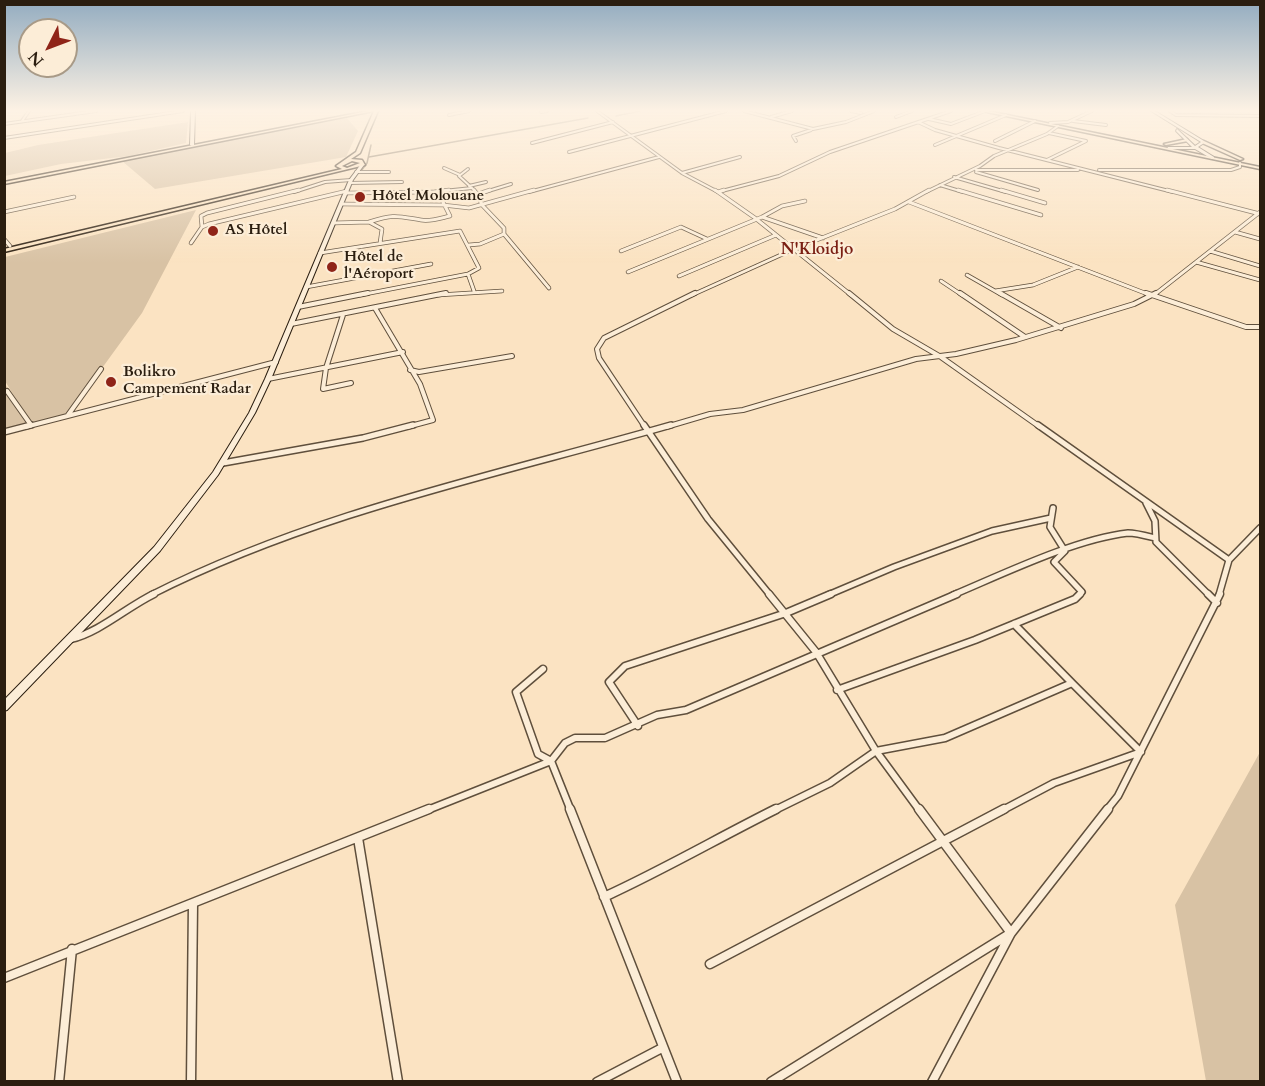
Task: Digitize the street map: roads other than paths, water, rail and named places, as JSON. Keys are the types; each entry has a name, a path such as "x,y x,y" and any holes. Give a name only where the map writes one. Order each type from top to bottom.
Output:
{"highway":[{"path":"338,167 343,162 362,164"},
{"path":"1233,162 1260,166"},
{"path":"1241,162 1260,166"},
{"path":"6,248 362,164"},
{"path":"6,248 338,167 348,169"}],"main road":[{"path":"4,183 109,162"}],"street":[{"path":"341,204 443,205 461,208 483,206 642,162"},
{"path":"666,162 718,192 755,218 892,329 941,357 1229,560"},
{"path":"682,173 723,162"},
{"path":"718,192 779,176 809,162"},
{"path":"987,162 909,202 794,249 654,312 604,338 599,344 599,358 708,519 816,652 876,752 1011,933"},
{"path":"1054,162 1260,213"},
{"path":"972,170 1232,170 1240,167 1240,163"},
{"path":"4,707 157,549 201,496 223,463 252,412 276,362 352,178 362,164"},
{"path":"444,168 460,175 478,194 483,206 504,228 504,234 549,288"},
{"path":"348,169 352,178"},
{"path":"460,175 468,169"},
{"path":"972,170 1038,190"},
{"path":"192,243 202,226 201,216 207,213 325,182 389,172"},
{"path":"954,177 1045,203"},
{"path":"352,178 402,182"},
{"path":"202,226 346,192 433,192 470,187 486,182"},
{"path":"478,194 511,184"},
{"path":"940,185 1041,215"},
{"path":"333,223 369,222 390,216 407,216 423,221 450,216 441,198 433,192"},
{"path":"4,213 74,197"},
{"path":"628,272 762,217 782,206 805,201"},
{"path":"909,202 1153,296 1246,327 1260,327"},
{"path":"71,639 84,636 128,607 205,568 307,530 493,472 710,414 763,404 916,359 941,357 1061,328 1113,308 1137,304 1153,296 1260,213"},
{"path":"762,217 823,238"},
{"path":"369,222 382,229 380,243"},
{"path":"621,251 681,227 707,238"},
{"path":"298,307 468,274 479,268 469,252 469,244 462,232 457,231 320,253"},
{"path":"1235,232 1260,239"},
{"path":"469,244 480,244 504,234"},
{"path":"679,276 776,235"},
{"path":"4,239 6,248"},
{"path":"1210,251 1260,266"},
{"path":"1196,262 1260,280"},
{"path":"306,287 431,264"},
{"path":"995,291 1033,285 1078,267"},
{"path":"468,274 474,291"},
{"path":"967,275 1061,328"},
{"path":"941,281 1025,337"},
{"path":"291,324 448,293 502,291"},
{"path":"223,463 363,438 433,420 420,384 375,308"},
{"path":"343,315 326,368 323,389 351,383"},
{"path":"268,379 403,352"},
{"path":"410,370 419,372 512,356"},
{"path":"4,432 276,362"},
{"path":"68,415 101,369"},
{"path":"7,391 30,425"},
{"path":"1145,501 1155,521 1155,538 1166,553 1216,603"},
{"path":"1053,508 1050,527 1065,551"},
{"path":"638,726 609,682 625,666 786,613 894,567 981,535 1051,518"},
{"path":"932,1082 1011,933 1118,796 1216,603 1229,560 1260,528"},
{"path":"4,978 72,949 193,904 551,761 565,742 585,737 605,738 638,726 657,716 686,710 816,652 1012,570 1093,541 1130,533 1155,538"},
{"path":"837,690 1075,599 1082,592 1054,562 1065,551"},
{"path":"1014,624 1141,752"},
{"path":"543,669 516,692 538,754 551,761 676,1082"},
{"path":"604,897 667,868 716,839 830,783 876,752 945,738 1072,683"},
{"path":"710,964 1054,783 1141,752"},
{"path":"358,838 398,1082"},
{"path":"191,1082 193,904"},
{"path":"771,1082 1011,933"},
{"path":"59,1082 72,949"},
{"path":"597,1082 662,1048"}],"waterway":[{"path":"361,171 367,162"}],"place":[{"name":"Hôtel Molouane","path":"360,197"},
{"name":"AS Hôtel","path":"213,231"},
{"name":"Hôtel de l'Aéroport","path":"332,267"},
{"name":"Bolikro Campement Radar","path":"111,382"}],"district":[{"name":"N'Kloidjo","path":"817,250"}]}
